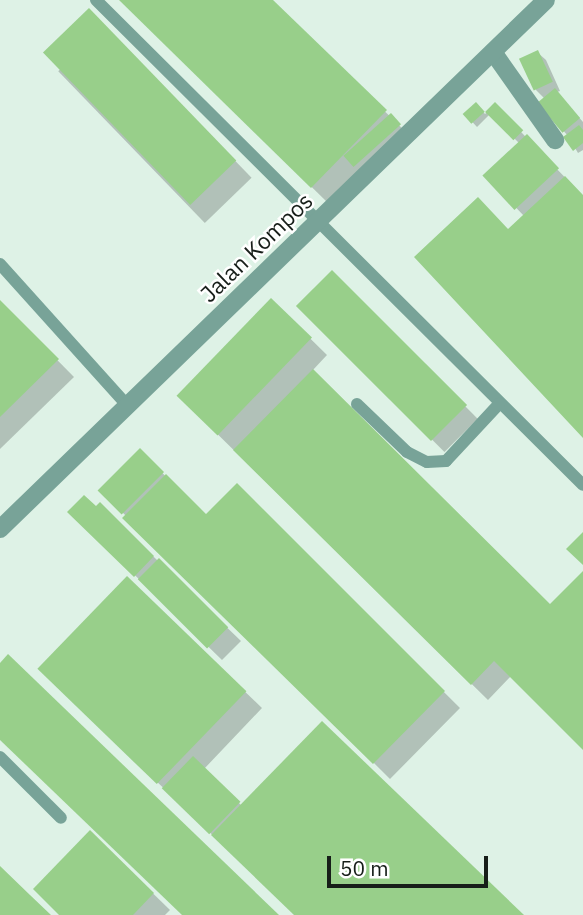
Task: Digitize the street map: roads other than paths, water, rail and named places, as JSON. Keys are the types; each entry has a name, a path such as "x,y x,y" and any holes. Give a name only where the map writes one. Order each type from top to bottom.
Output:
{"street":[{"name":"Jalan Kompos","path":"0,529 546,0"},
{"path":"493,52 555,140"}],"lane":[{"path":"96,0 583,485"},
{"path":"0,264 128,405"},
{"path":"357,404 407,452 427,462 446,461 499,404"},
{"path":"0,757 61,818"}]}
